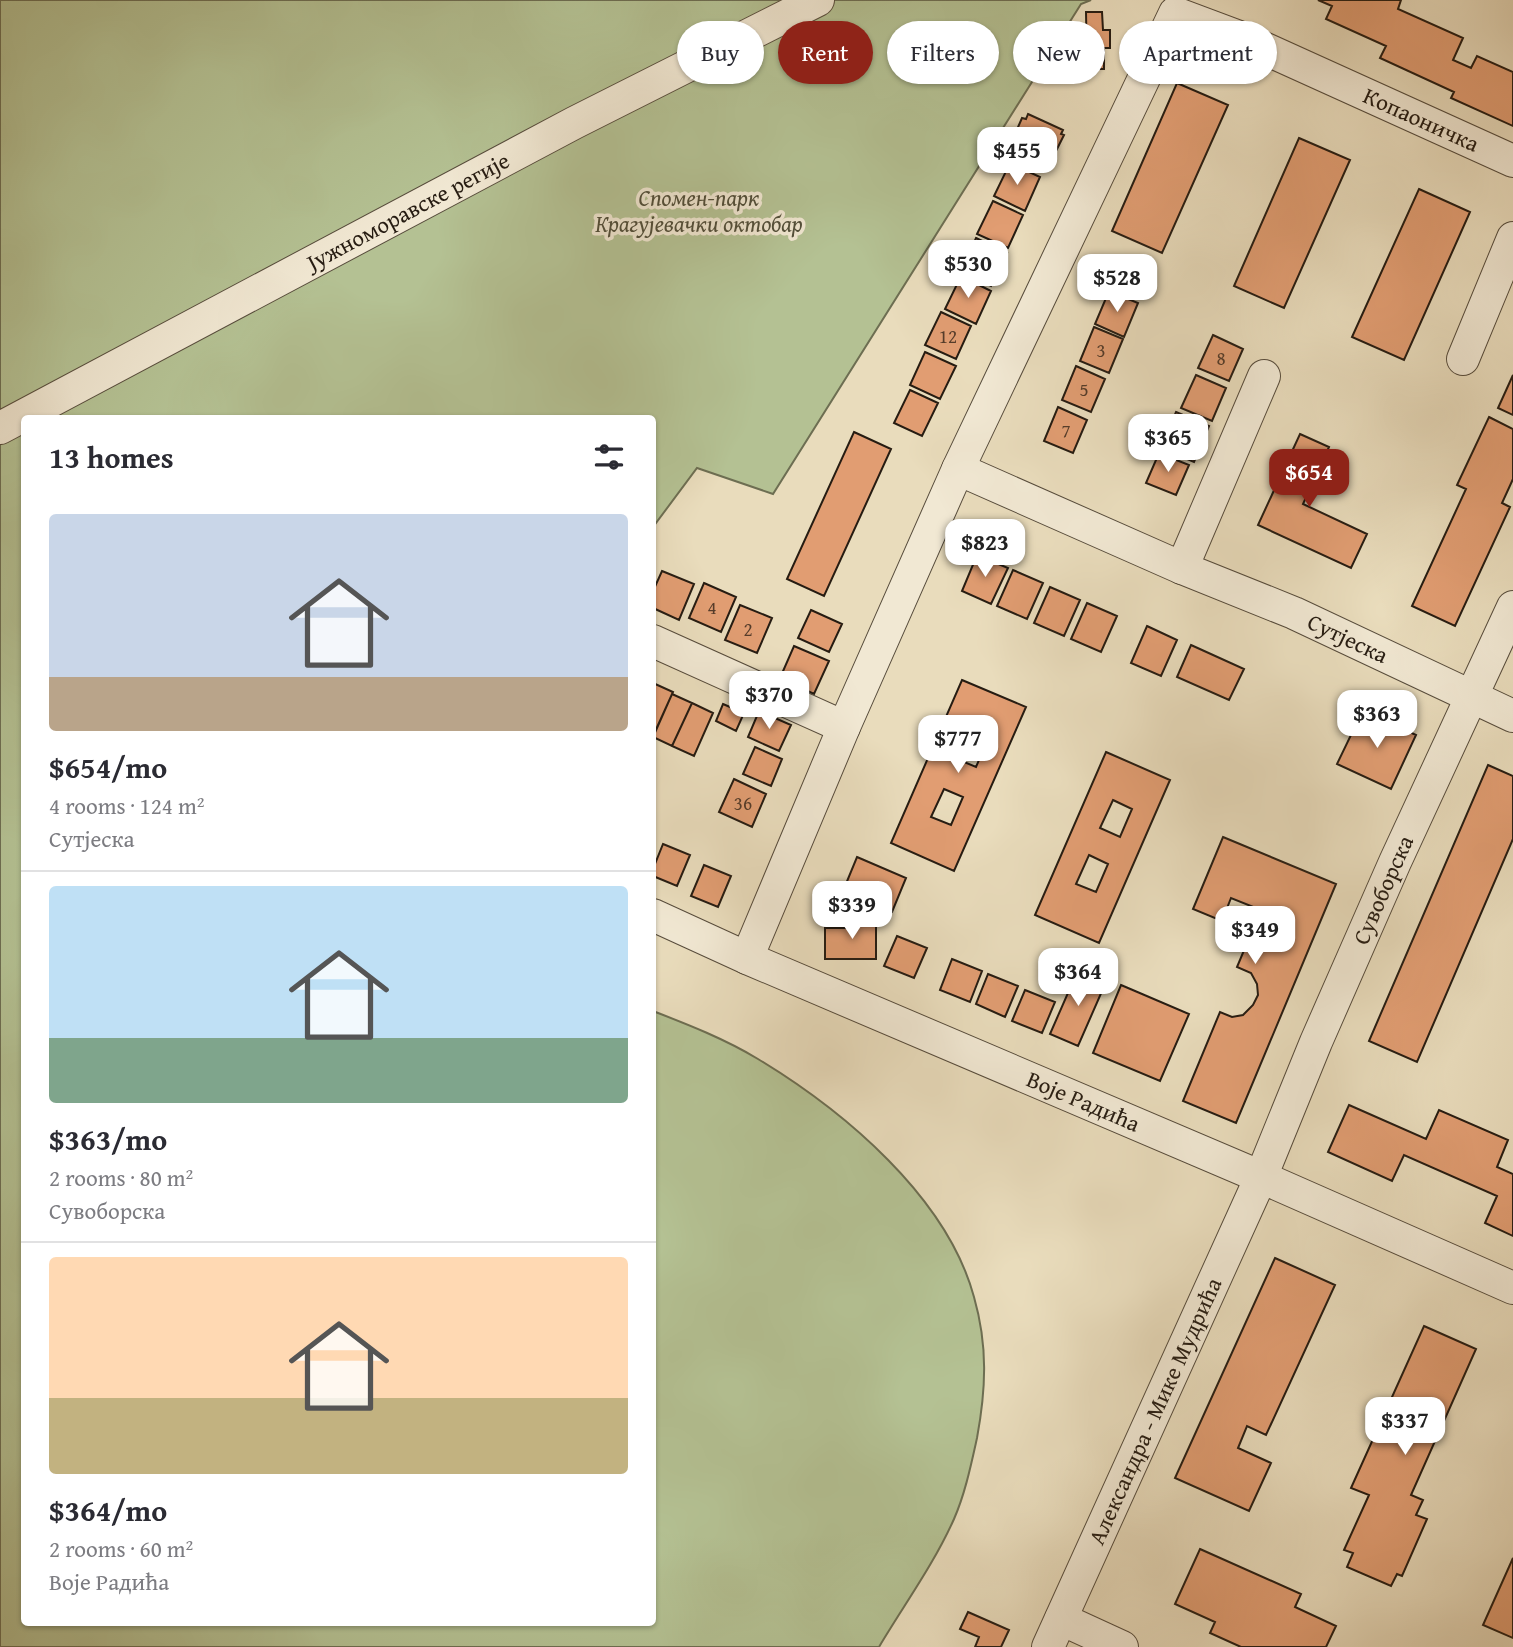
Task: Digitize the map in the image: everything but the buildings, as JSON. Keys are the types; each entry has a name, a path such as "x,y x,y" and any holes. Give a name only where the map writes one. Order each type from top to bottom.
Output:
{"street":[{"name":"Јужноморавске регије","path":"24,415 574,123 818,0"},
{"name":"Копаоничка","path":"958,469 1175,13 1239,37 1513,161"},
{"path":"1463,359 1513,238"},
{"path":"1182,568 1264,376"},
{"name":"Јужноморавске регије","path":"0,428 21,417"},
{"name":"Сутјеска","path":"958,469 1182,568 1294,613 1513,716"},
{"path":"747,958 844,727 958,469"},
{"name":"Сувоборска","path":"1261,1177 1389,874 1513,607"},
{"path":"656,643 844,727"},
{"name":"Воје Радића","path":"656,916 1513,1288"},
{"name":"Александра - Мике Мудрића","path":"1054,1633 1261,1177"},
{"path":"1054,1633 1122,1647"}],"green space":[{"name":"Спомен-парк Крагујевачки октобар","path":"0,0 1091,0 1081,4 1070,21 1013,21 1013,84 1031,84 773,494 697,468 656,523 656,415 21,415 21,1626 656,1626 656,1012 720,1039 758,1059 824,1104 857,1131 916,1191 941,1225 960,1260 974,1297 982,1333 984,1385 977,1438 967,1479 946,1536 879,1647 0,1647"}]}
